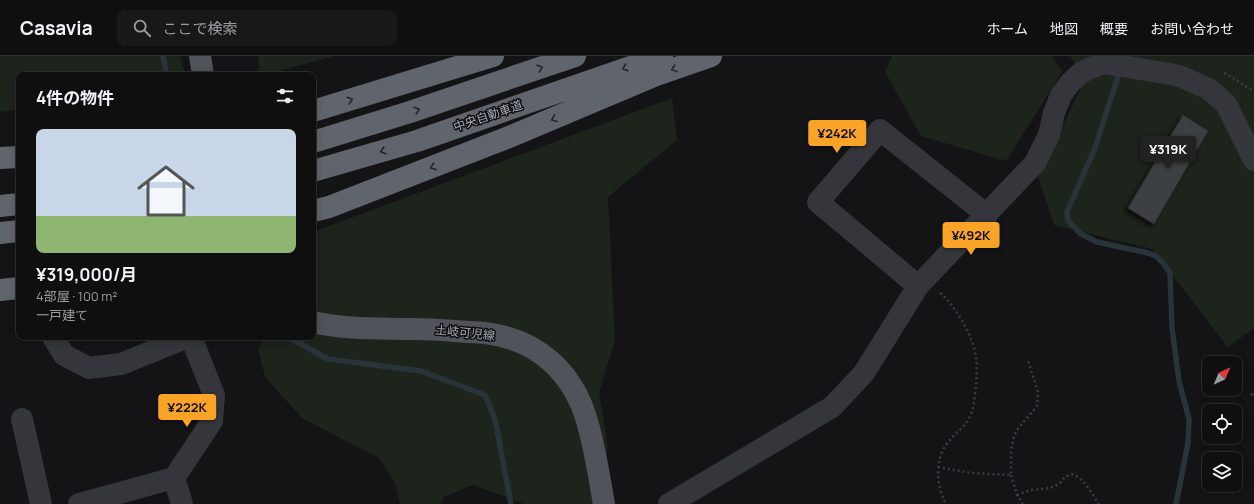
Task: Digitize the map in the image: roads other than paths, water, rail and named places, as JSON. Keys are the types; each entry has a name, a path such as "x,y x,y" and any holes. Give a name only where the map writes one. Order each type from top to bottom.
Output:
{"highway":[{"path":"316,110 493,56"},
{"path":"316,141 410,112 575,56"},
{"name":"中央自動車道","path":"316,170 417,141 662,56"},
{"path":"321,209 509,137 656,75 711,56"},
{"path":"0,158 16,157"},
{"path":"0,206 16,204"},
{"path":"0,233 16,231"},
{"path":"0,290 16,288"}],"main road":[{"path":"200,56 202,72"},
{"name":"土岐可児線","path":"316,323 328,326 358,328 416,329 487,334 517,341 534,348 551,361 565,375 577,395 587,420 604,504"}],"street":[{"path":"669,504 832,407 864,373 921,283 1035,163 1049,135 1054,113 1061,95 1070,83 1082,72 1103,63 1171,74 1209,88 1226,104 1254,160"},
{"path":"921,283 818,202 880,130 987,215"},
{"path":"55,340 64,355 89,368 121,364 181,340"},
{"path":"79,504 174,478 212,421 214,395 192,340"},
{"path":"22,419 41,504"},
{"path":"174,478 182,504"}],"waterway":[{"path":"163,56 166,72"},
{"path":"1120,70 1095,148 1067,212 1068,221 1081,234 1097,242 1156,256 1170,273 1172,328 1179,381 1189,419 1188,443 1176,504"},
{"path":"293,340 328,359 421,371 485,395 495,419 511,504"}]}
